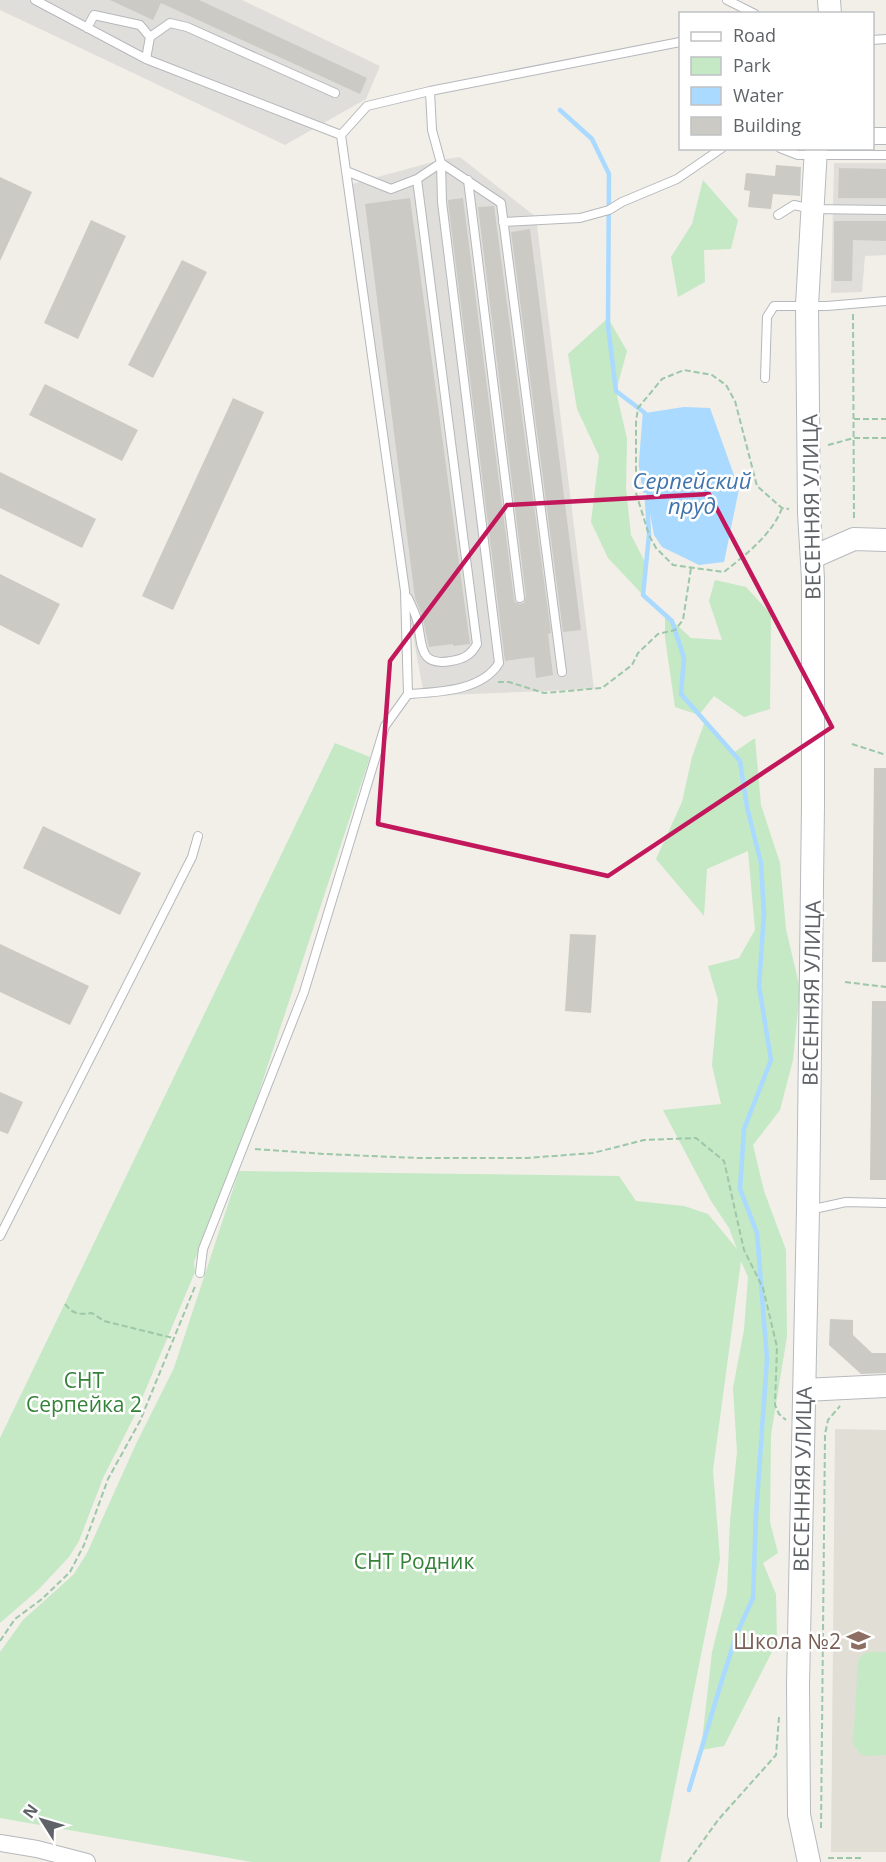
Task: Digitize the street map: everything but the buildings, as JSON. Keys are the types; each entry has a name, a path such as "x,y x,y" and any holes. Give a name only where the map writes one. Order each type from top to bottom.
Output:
{"street":[{"name":"ВЕСЕННЯЯ УЛИЦА","path":"812,1836 799,1815 798,1685 808,1210 813,804 813,557 809,513 807,305 815,152"},
{"path":"813,557 854,539 886,540"},
{"path":"804,1390 886,1386"},
{"path":"809,1862 812,1836"},
{"path":"812,1836 816,1862"},
{"path":"0,1843 37,1849 87,1862"}],"lane":[{"path":"35,0 146,59 341,135"},
{"path":"727,0 751,12"},
{"path":"87,28 94,15 140,25 150,37"},
{"path":"146,59 150,37 170,23 187,27 335,93"},
{"path":"200,1273 203,1249 304,992 385,726 408,694 405,591 341,135 367,106 430,91 679,42"},
{"path":"408,694 433,693 481,681 492,674 499,663 442,202 441,163 432,130 430,91"},
{"path":"503,222 580,218 609,210 622,202 677,179 719,150"},
{"path":"785,150 798,155 815,152 886,155"},
{"path":"346,171 391,189 417,179 441,163"},
{"path":"441,163 501,203 562,672"},
{"path":"405,591 416,619 421,651 428,658 440,663 462,659 472,653 477,644 417,179"},
{"path":"468,180 520,598"},
{"path":"778,215 794,205 812,209 886,210"},
{"path":"765,378 767,317 774,306 886,301"},
{"path":"0,1236 192,857 198,836"},
{"path":"808,1210 846,1202 886,1203"}],"path":[{"path":"853,304 854,539"},
{"path":"782,508 780,514 756,545 724,573 673,565 656,548 649,535 636,493 636,422 638,408 662,379 684,370 712,375 726,385 735,400 757,486 782,508 809,513"},
{"path":"854,419 886,419"},
{"path":"808,451 854,438 886,438"},
{"path":"481,681 509,682 544,693 602,688 632,665 638,653 658,634 675,630 683,620 691,568"},
{"path":"852,744 886,755"},
{"path":"845,982 886,987"},
{"path":"243,1148 418,1158 527,1158 593,1153 644,1140 696,1138 724,1161 744,1250 763,1288 777,1347 775,1405 779,1414 786,1420"},
{"path":"0,1641 15,1620 42,1599 70,1572 84,1545 108,1479 140,1421 200,1273"},
{"path":"65,1304 71,1312 81,1315 92,1313 105,1321 173,1338"},
{"path":"812,1836 825,1434 828,1420 843,1404"},
{"path":"688,1862 718,1820 776,1755"}],"highlighted area":[{"path":"709,494 832,727 608,876 378,824 390,661 507,505"}],"shaded area":[{"path":"0,0 242,0 380,66 366,99 285,145 0,10"},
{"path":"460,157 536,217 594,689 424,696 405,591 352,184 440,160"},
{"path":"834,163 886,163 886,255 865,256 862,292 831,293"},
{"name":"Школа №2","path":"835,1429 886,1430 886,1852 831,1852"}],"green space":[{"path":"703,180 738,220 731,249 704,250 705,282 678,297 671,257 692,224"},
{"path":"608,318 627,351 616,391 627,439 626,488 631,535 646,564 643,595 608,558 591,522 599,456 577,409 568,354"},
{"path":"715,580 746,587 771,614 770,709 744,717 714,696 699,715 675,707 665,638 665,614 691,638 722,640 709,601"},
{"name":"СНТ Родник","path":"705,721 733,753 755,738 761,805 780,863 786,929 800,989 793,1060 780,1110 753,1145 764,1191 786,1250 787,1336 771,1435 770,1522 778,1553 763,1563 776,1594 777,1642 724,1746 701,1750 712,1652 727,1593 730,1521 737,1452 733,1388 744,1330 748,1277 741,1261 713,1470 720,1559 660,1862 252,1862 0,1818 0,1652 23,1620 74,1574 87,1553 136,1444 174,1368 239,1171 619,1176 636,1201 684,1206 708,1214 737,1249 729,1228 711,1201 663,1110 721,1104 712,1065 718,1000 708,966 739,958 755,930 748,851 707,869 704,916 656,859 682,802 692,757"},
{"name":"СНТ Серпейка 2","path":"335,743 370,757 258,1095 194,1262 195,1272 135,1415 103,1478 79,1541 69,1557 38,1590 0,1623 0,1438"},
{"path":"867,1652 886,1652 886,1755 863,1756 853,1745 858,1662"}],"water":[{"name":"Серпейский пруд","path":"684,407 710,408 739,489 724,562 699,565 662,547 654,535 641,465 645,413"}],"waterway":[{"path":"560,110 592,139 609,174 608,326 616,391 645,413 641,465 645,491"},
{"path":"647,499 649,535 643,595 672,621 684,658 681,694 740,761 747,807 761,863 764,914 759,986 771,1060 744,1129 740,1189 757,1233 767,1359 756,1515 753,1598 737,1633 689,1790"}],"place":[{"name":"Школа №2","path":"859,1641"}]}
